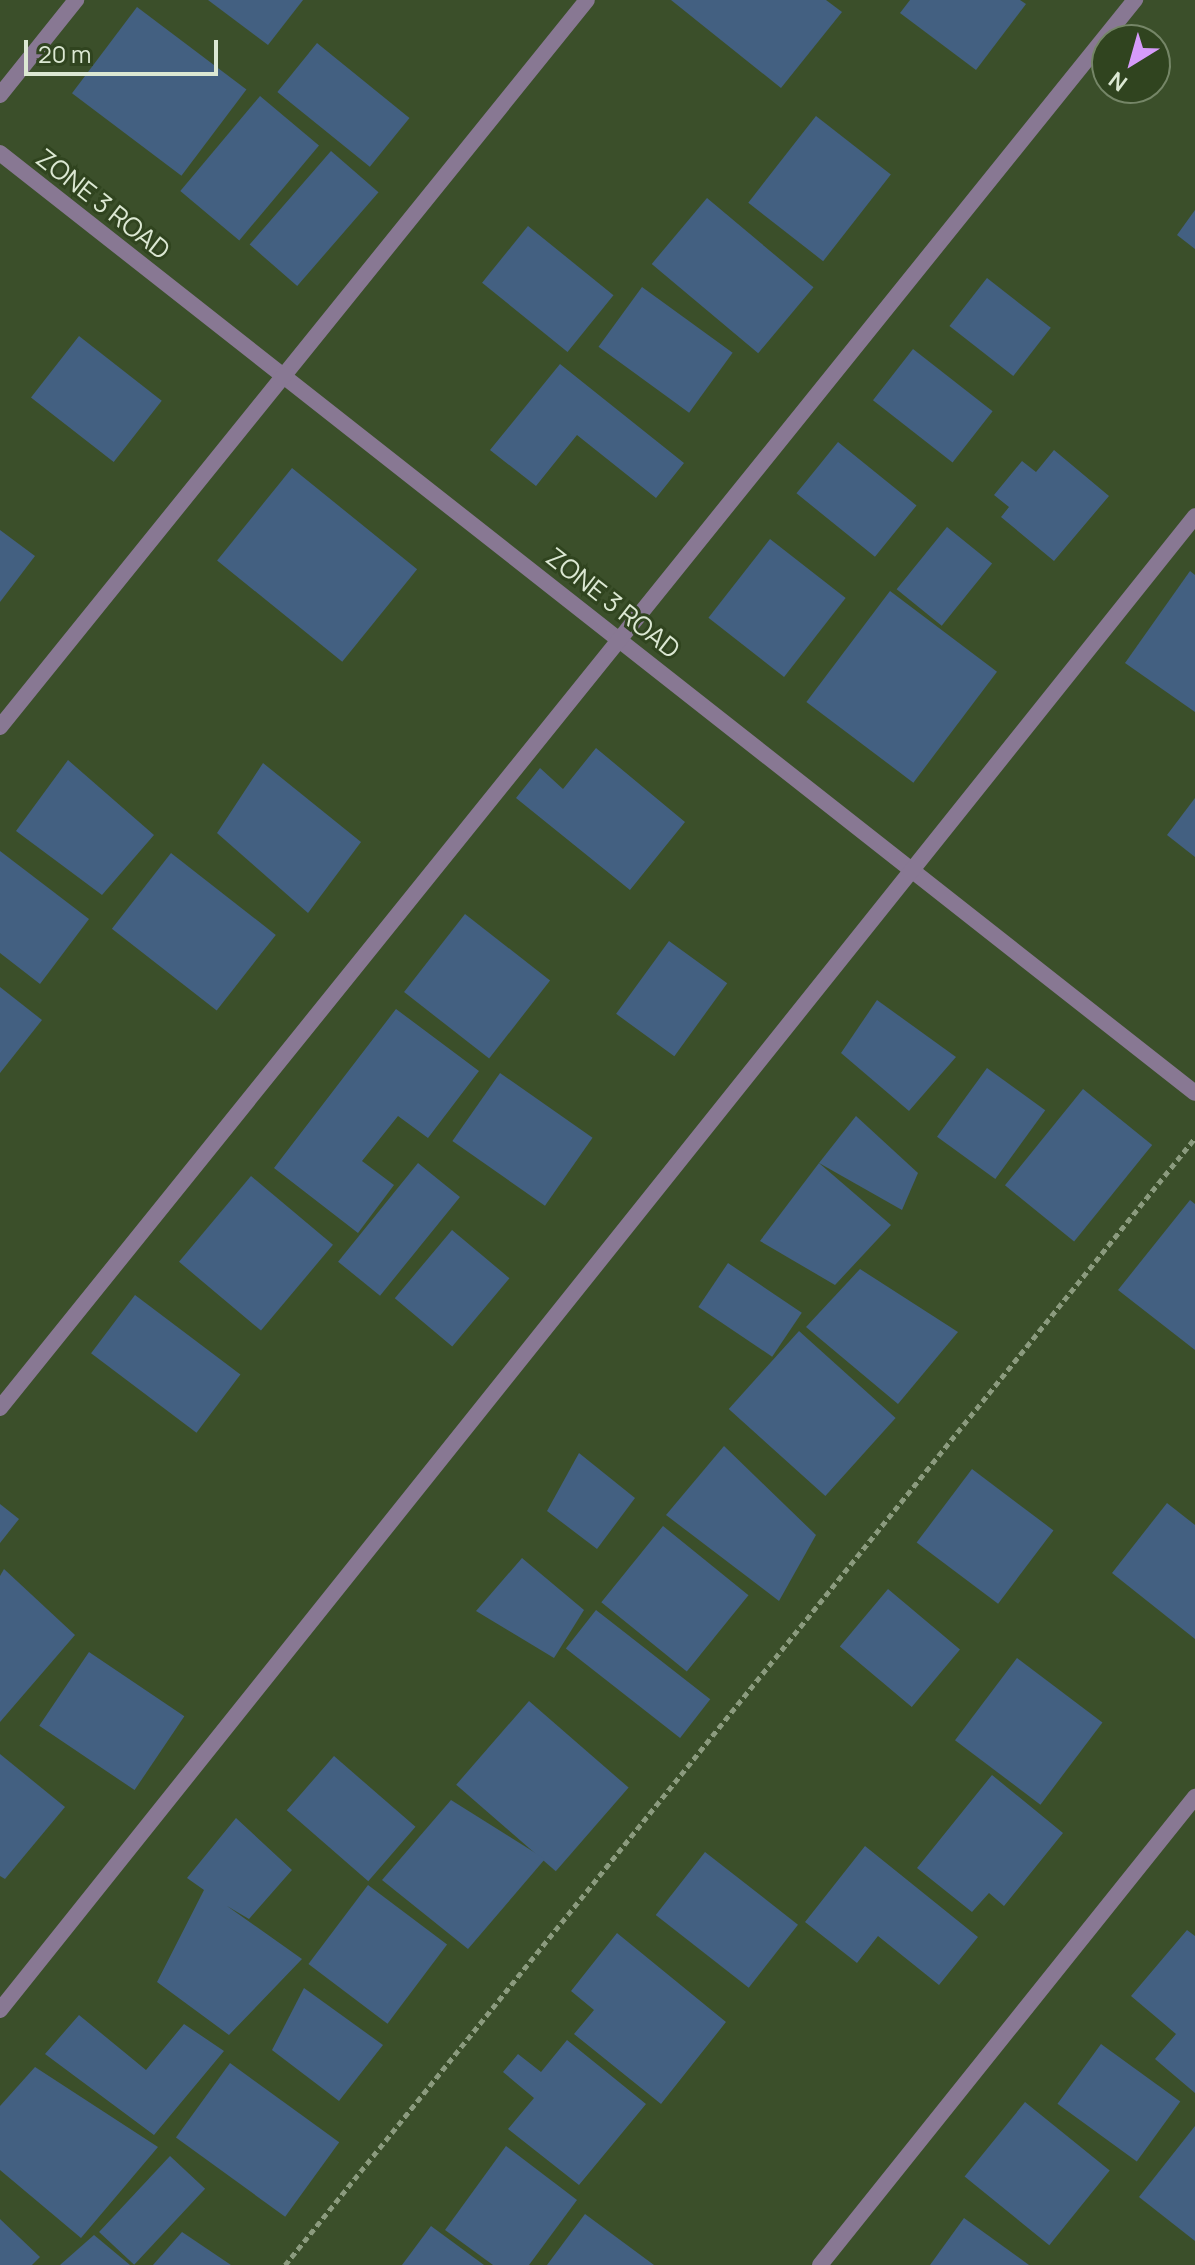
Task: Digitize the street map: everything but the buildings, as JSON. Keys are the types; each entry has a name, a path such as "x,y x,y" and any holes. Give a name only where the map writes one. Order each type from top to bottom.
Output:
{"street":[{"path":"0,95 76,0"},
{"path":"0,727 587,0"},
{"path":"0,1408 1135,0"},
{"name":"ZONE 3 ROAD","path":"0,153 912,867 1195,1093"},
{"path":"0,2010 1195,516"},
{"path":"820,2265 1195,1797"}],"path":[{"path":"285,2265 1195,1138"}]}
